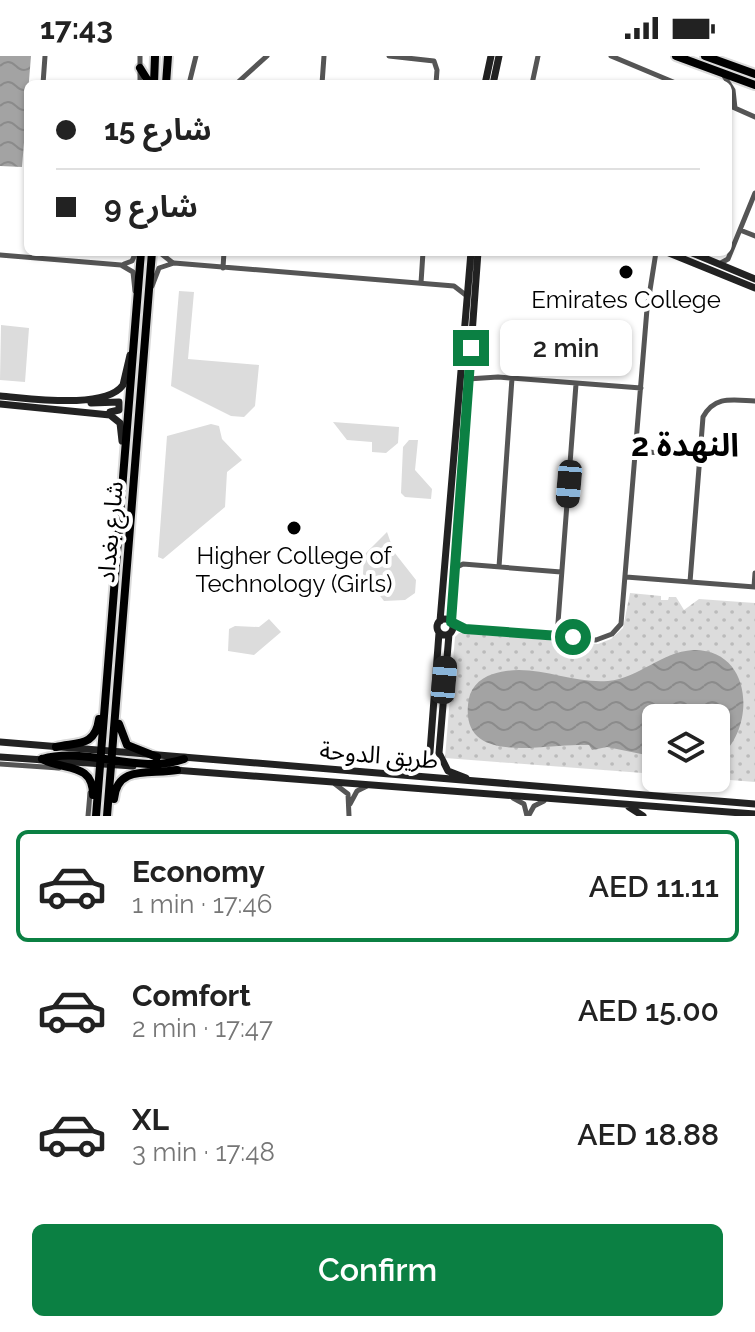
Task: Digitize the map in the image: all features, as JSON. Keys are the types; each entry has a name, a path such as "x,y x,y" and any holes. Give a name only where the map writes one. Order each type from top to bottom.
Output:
{"main road":[{"path":"152,80 155,56"},
{"path":"166,80 168,56"},
{"path":"676,56 735,77 755,79"},
{"path":"705,56 755,79"},
{"path":"140,68 149,80"},
{"name":"شارع بغداد","path":"106,758 105,699 139,256"},
{"name":"شارع بغداد","path":"100,815 106,758 118,704 152,256"},
{"path":"106,758 111,678 108,657"},
{"path":"56,747 81,744 92,738 105,699"},
{"path":"118,704 123,741 131,748 157,757"},
{"path":"42,759 62,755 165,763 184,759"},
{"path":"42,759 88,775 100,815"},
{"path":"100,815 123,777 133,772 177,770"}],"street":[{"path":"43,80 45,56"},
{"path":"140,56 140,80"},
{"path":"190,80 196,56"},
{"path":"240,80 267,56"},
{"path":"322,80 324,56"},
{"path":"389,56 428,59 436,64 436,80"},
{"path":"486,80 491,56"},
{"path":"494,80 499,56"},
{"path":"533,80 538,56"},
{"path":"611,56 668,80"},
{"path":"717,70 721,80"},
{"path":"717,70 726,80"},
{"path":"732,107 755,117"},
{"path":"732,249 755,193"},
{"path":"740,230 755,236"},
{"path":"0,255 24,255"},
{"path":"40,256 121,265 133,272 137,297"},
{"path":"121,265 135,256"},
{"path":"164,256 174,263"},
{"path":"223,268 224,256"},
{"path":"421,283 423,256"},
{"path":"363,774 411,771 426,760 433,734 471,256"},
{"path":"478,256 440,756 450,773 483,783"},
{"path":"656,266 662,256"},
{"path":"439,633 451,628 589,639 613,629 623,609 648,300 656,266 662,256"},
{"path":"672,256 755,288"},
{"path":"700,256 755,279"},
{"path":"719,264 729,256"},
{"path":"728,259 731,269"},
{"path":"150,290 158,270 174,263 454,286 467,296"},
{"path":"454,286 469,276"},
{"path":"51,399 93,399 116,393 124,382 134,346"},
{"path":"471,376 641,388"},
{"path":"499,567 512,378"},
{"path":"557,636 576,384"},
{"path":"0,396 88,403 116,400 120,405 115,412 0,404"},
{"path":"690,582 701,432 712,409 724,402 755,401"},
{"path":"88,411 110,415 118,420 125,451"},
{"path":"635,451 699,456"},
{"path":"451,504 456,533"},
{"path":"454,557 463,564"},
{"path":"453,569 463,564 561,572"},
{"path":"626,577 754,587 755,573"},
{"path":"440,621 451,628"},
{"name":"طريق الدوحة","path":"0,742 56,747 177,770 612,802 752,803"},
{"path":"0,757 42,759"},
{"name":"طريق الدوحة","path":"106,758 157,757 483,783 755,814"},
{"path":"0,764 70,769 82,774 100,815"},
{"path":"322,779 345,789 350,805 349,816"},
{"path":"350,805 361,788 387,784"},
{"path":"497,793 520,800 528,816 539,802 561,798"},
{"path":"652,816 657,801"},
{"path":"657,801 660,816"},
{"path":"612,802 633,808 643,816"},
{"path":"671,816 706,810"},
{"path":"723,811 740,816"}],"shaded area":[{"path":"179,291 194,292 188,359 259,365 255,406 244,417 231,416 171,386"},
{"path":"1,325 29,328 25,382 0,380"},
{"path":"333,422 399,427 398,443 386,453 372,452 372,442 347,440"},
{"path":"211,424 219,426 222,439 242,460 227,472 225,507 163,559 158,557 167,436"},
{"path":"409,440 418,440 415,470 432,489 431,499 405,497 401,493 403,447"},
{"path":"387,532 394,552 416,580 415,593 405,600 384,601 363,574 364,555"},
{"path":"630,593 661,596 661,600 676,597 684,610 699,599 755,603 755,782 730,780 730,704 642,704 642,773 445,758 455,637 459,633 598,644 611,639 623,628"},
{"path":"269,619 281,632 254,655 228,651 229,629 235,626 259,627"}],"water":[{"path":"0,56 31,56 29,80 24,80 22,167 0,166"},
{"path":"681,652 713,653 728,663 738,677 743,693 743,711 739,729 730,746 730,704 642,704 642,754 607,747 592,750 589,745 510,748 478,737 470,724 468,705 472,689 493,674 522,670 608,681 630,675"}],"place":[{"name":"Emirates College","path":"626,272"},
{"name":"Higher College of Technology (Girls)","path":"294,528"}],"district":[{"name":"النهدة 2","path":"685,444"}],"route":[{"path":"471,348 451,622 465,629 573,637"}]}
